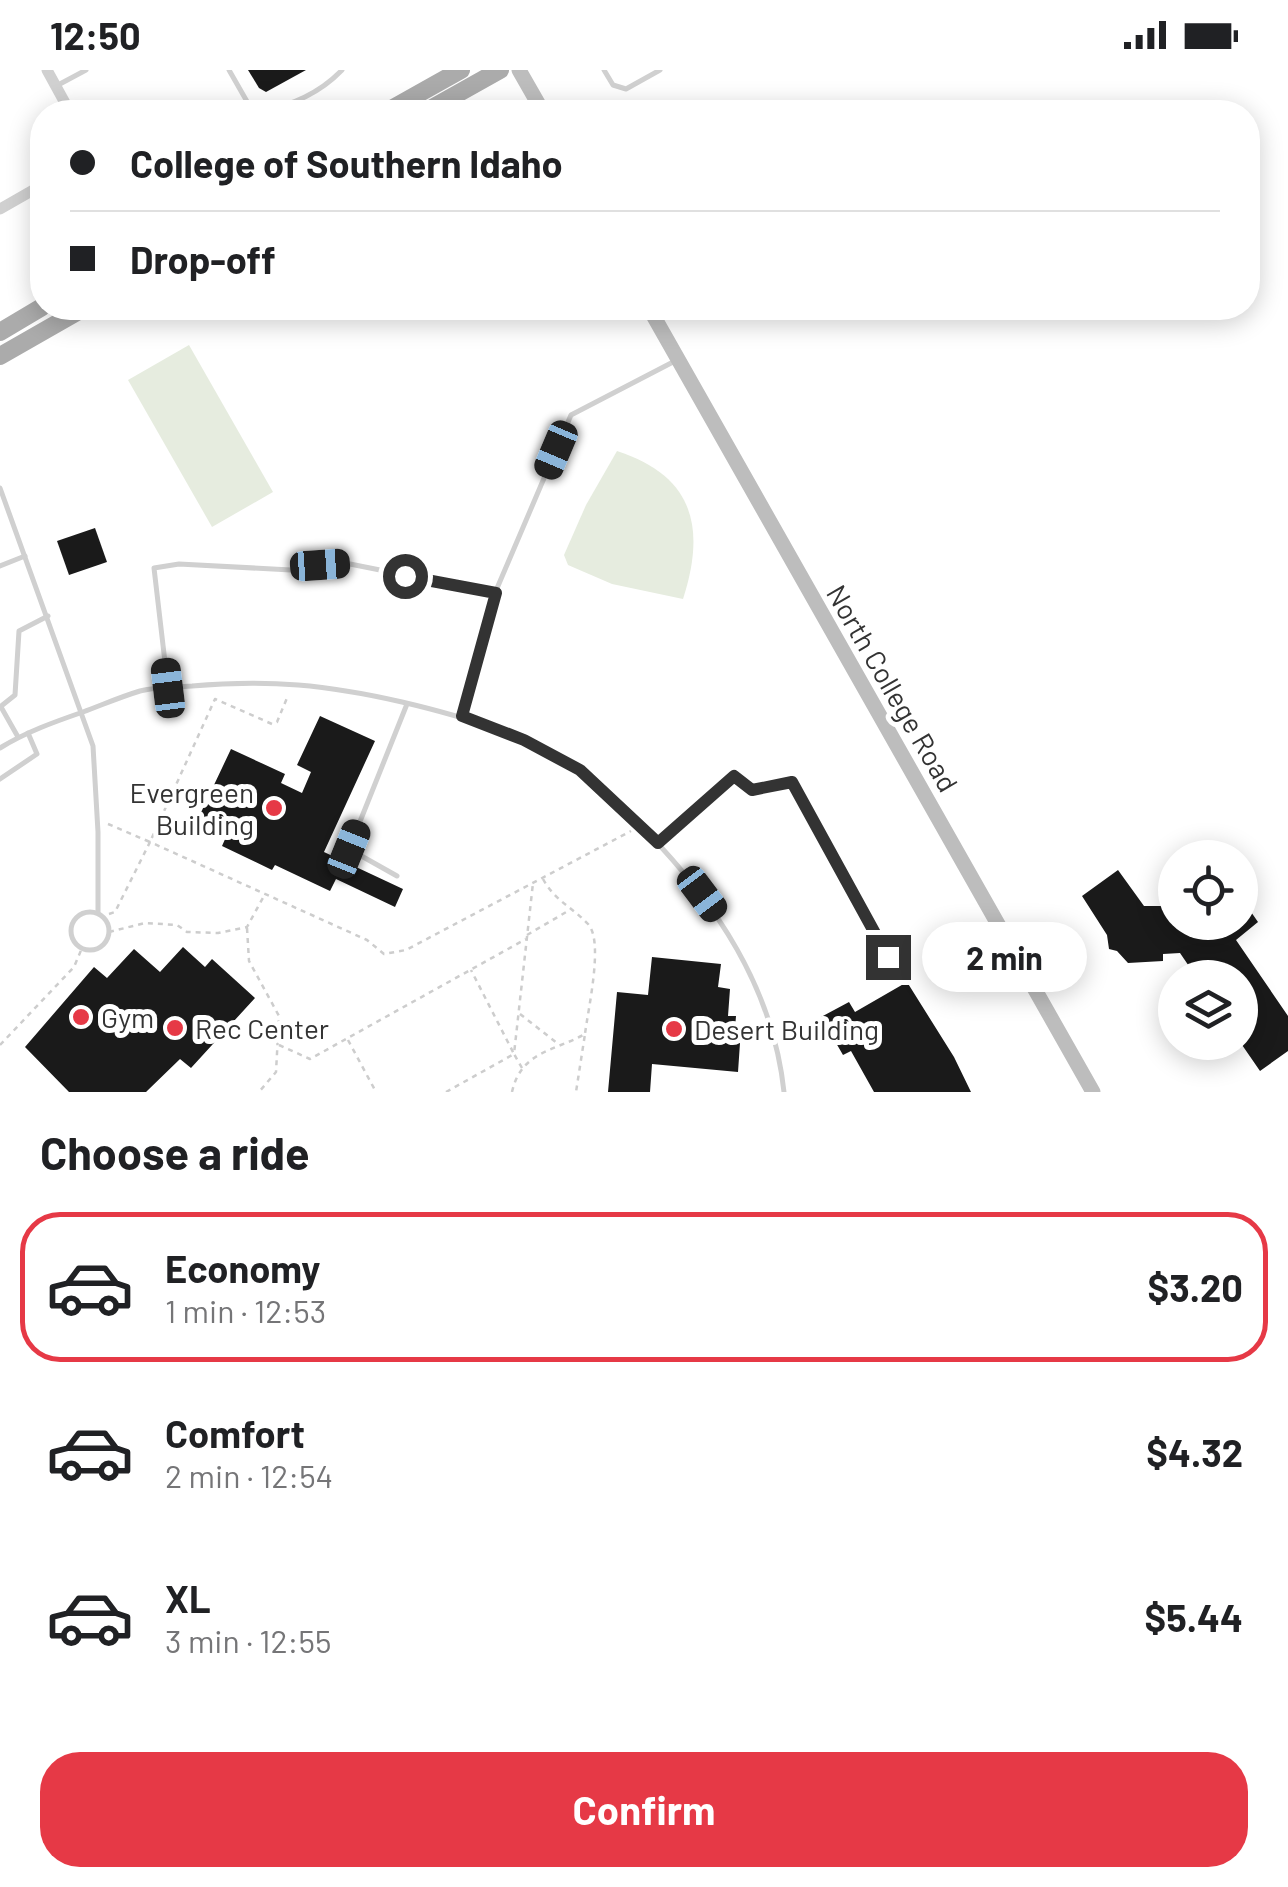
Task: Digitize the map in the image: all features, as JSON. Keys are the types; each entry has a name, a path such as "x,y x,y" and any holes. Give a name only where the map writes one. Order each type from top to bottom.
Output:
{"main road":[{"path":"407,100 461,70"},
{"path":"446,100 500,70"},
{"path":"0,332 30,314"},
{"path":"0,356 63,320"}],"street":[{"path":"46,70 63,100"},
{"path":"519,70 535,100"},
{"path":"0,209 30,192"},
{"name":"North College Road","path":"656,320 1093,1092"}],"lane":[{"path":"56,87 86,70"},
{"path":"229,70 248,100"},
{"path":"299,100 329,84 342,70"},
{"path":"604,70 613,85 626,89 660,70"},
{"path":"462,716 496,593 572,414 678,359"},
{"path":"0,488 93,746 100,915 110,932 101,947 82,948 72,939 74,921 87,912 100,915"},
{"path":"0,566 27,556"},
{"path":"168,688 154,568 179,564 291,570 345,563 496,593"},
{"path":"18,737 0,707 15,695 19,632 48,616"},
{"path":"0,748 18,737 142,690 262,681 353,690 462,716 524,740 580,770 658,843 715,910 764,1005 784,1092"},
{"path":"398,876 349,849 407,704"},
{"path":"0,779 37,754 28,733"},
{"path":"658,843 734,776 752,790 792,782 888,957"}],"path":[{"path":"100,915 115,912 215,699 272,724 277,722 288,698"},
{"path":"97,820 366,940 384,954 406,950 641,826"},
{"path":"543,878 552,896 590,926 596,945 576,1092"},
{"path":"514,1054 533,883"},
{"path":"259,1092 276,1072 279,1046 279,1016 250,961 247,927 265,894"},
{"path":"279,1046 310,1059 569,911"},
{"path":"110,932 145,922 177,925 188,932 247,927"},
{"path":"0,1045 74,968 82,948"},
{"path":"471,970 522,1068"},
{"path":"519,1013 558,1044"},
{"path":"512,1092 522,1068 541,1052 585,1034"},
{"path":"348,1038 376,1092"},
{"path":"446,1092 514,1054"}],"shaded area":[{"path":"189,345 273,492 212,527 128,380"},
{"path":"617,451 663,475 688,508 693,549 683,599 612,584 568,565 564,555 586,505"}],"building":[{"path":"248,70 306,70 266,92"},
{"path":"95,528 107,562 69,575 57,541"},
{"name":"Evergreen Building","path":"320,716 375,741 324,852 403,889 395,907 336,879 330,891 275,865 272,870 222,846 226,837 196,823 231,749 285,774 281,783 302,793 311,772 297,765"},
{"path":"1118,870 1144,906 1158,906 1158,940 1236,940 1250,960 1185,960 1180,953 1163,954 1163,960 1158,961 1128,963 1117,951 1109,949 1107,935 1082,896"},
{"path":"183,947 205,967 212,959 255,998 191,1068 180,1059 146,1092 69,1092 25,1047 94,967 107,978 134,949 160,972"},
{"name":"Desert Building","path":"652,957 721,964 718,987 730,989 728,1016 736,1016 734,1042 740,1043 738,1072 652,1064 650,1092 608,1092 617,992 648,995"},
{"path":"1258,972 1288,1016 1288,1051 1260,1071 1252,1060 1258,1060"},
{"path":"907,982 971,1092 874,1092 851,1051 843,1055 821,1017 849,1002 855,1012"}],"place":[{"name":"Evergreen Building","path":"274,808"},
{"name":"Gym","path":"81,1017"},
{"name":"Rec Center","path":"175,1028"},
{"name":"Desert Building","path":"674,1029"}],"route":[{"path":"405,576 496,593 462,716 524,740 580,770 658,843 734,776 752,790 792,782 888,957"}]}
